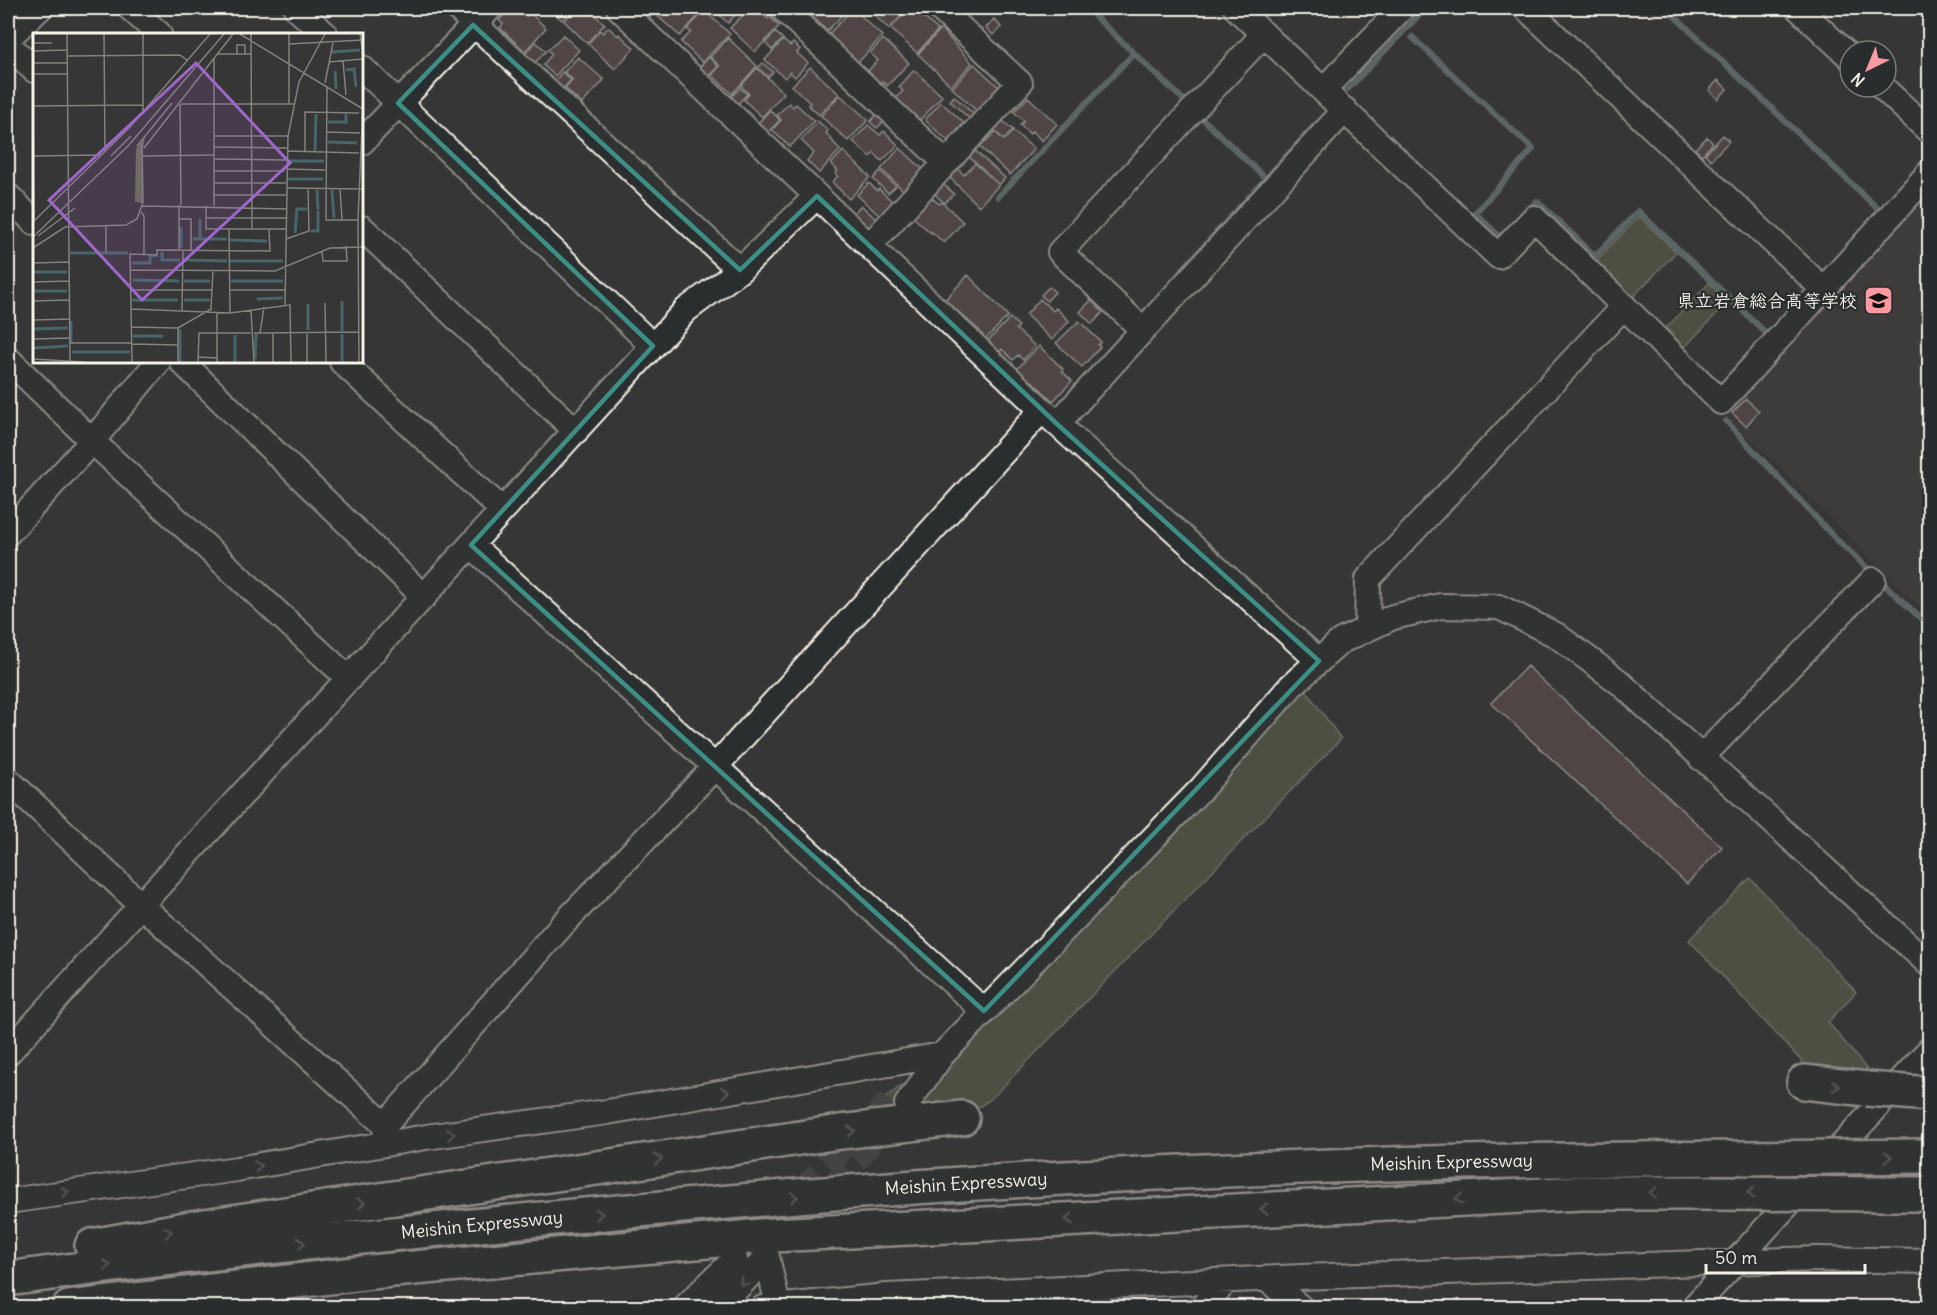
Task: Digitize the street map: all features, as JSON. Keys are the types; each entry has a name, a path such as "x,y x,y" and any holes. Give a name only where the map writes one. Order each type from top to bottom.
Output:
{"highway":[{"path":"1804,1082 1929,1094"},
{"path":"8,1261 214,1225 828,1134 962,1118"},
{"name":"Meishin Expressway","path":"8,1279 163,1258 443,1228 760,1199 1026,1180 1579,1158 1926,1157"},
{"name":"Meishin Expressway","path":"69,1308 371,1272 773,1235 1581,1193 1929,1194"}],"street":[{"path":"8,38 40,8"},
{"path":"130,8 158,33"},
{"path":"296,8 324,33"},
{"path":"457,8 481,16 740,270"},
{"path":"619,8 1049,417 1319,661"},
{"path":"782,8 946,163"},
{"path":"869,246 1020,83 939,8"},
{"path":"1236,8 1498,256 1534,218 1721,402 1929,172"},
{"path":"1323,90 1402,8"},
{"path":"1527,8 1823,290"},
{"path":"1798,8 1838,46"},
{"path":"363,141 481,16"},
{"path":"1143,330 1060,252 1264,34"},
{"path":"8,44 33,69"},
{"path":"363,70 653,346"},
{"path":"1895,99 1929,132"},
{"path":"385,1134 563,924 1049,417 1143,330 1345,110"},
{"path":"8,196 33,221"},
{"path":"8,1053 686,310 740,270 817,196"},
{"path":"363,229 576,431"},
{"path":"1367,629 1368,579 1624,306"},
{"path":"8,359 92,441 349,680"},
{"path":"8,533 92,441 158,363"},
{"path":"183,363 424,597"},
{"path":"343,363 502,510"},
{"path":"471,545 984,1011"},
{"path":"1701,758 1873,580"},
{"path":"898,1102 1202,788 1291,686 1341,641 1393,616 1440,606 1498,607 1556,635 1609,674 1929,965"},
{"path":"8,780 385,1134"},
{"path":"1693,1308 1929,1049"},
{"path":"8,1201 237,1169 385,1134 667,1102 938,1060"},
{"path":"718,1308 767,1257 771,1307 887,1296 1267,1279 1817,1259 1929,1262"},
{"path":"684,1308 735,1259"},
{"path":"1267,1279 1301,1308"},
{"path":"1202,1308 1226,1281"}],"highlighted area":[{"path":"473,25 740,270 817,196 1057,424 1319,661 984,1011 471,545 653,346 398,103"}],"shaded area":[{"name":"県立岩倉総合高等学校","path":"1929,188 1929,616 1725,414"}],"green space":[{"path":"1639,216 1676,252 1633,297 1595,262"},
{"path":"1709,283 1728,302 1683,349 1666,328"},
{"path":"1298,679 1341,739 991,1099 962,1118 840,1132 942,1055"},
{"path":"1750,878 1856,992 1828,1022 1869,1072 1806,1066 1689,940"}],"building":[{"path":"511,8 518,8 527,16 530,13 546,28 525,51 500,28 503,24 499,20"},
{"path":"548,8 573,8 562,20"},
{"path":"577,8 587,8 605,24 587,43 564,21"},
{"path":"647,8 659,8 647,21 641,15"},
{"path":"660,8 689,8 698,16 680,36 654,13"},
{"path":"708,8 742,8 728,23 713,9 711,11"},
{"path":"750,8 755,8 768,19 770,17 779,26 755,52 730,28"},
{"path":"816,8 849,8 827,31 810,14"},
{"path":"853,8 882,36 856,65 826,37"},
{"path":"867,8 909,8 889,29"},
{"path":"910,8 913,8 938,30 917,53 890,28"},
{"path":"705,11 730,34 702,62 681,42 691,32 687,29"},
{"path":"994,19 1001,27 993,35 986,28"},
{"path":"608,27 634,48 615,69 588,44 600,30 603,33"},
{"path":"941,29 972,63 951,86 918,54"},
{"path":"775,32 783,39 772,50 765,43"},
{"path":"563,35 579,50 555,76 543,65 552,54 548,50"},
{"path":"728,38 757,66 732,94 712,75 720,66 710,57"},
{"path":"883,39 909,63 887,86 882,81 879,84 866,73 878,60 870,53"},
{"path":"783,40 790,46 793,43 800,49 797,53 808,63 795,77 790,72 785,78 765,60"},
{"path":"536,42 546,51 533,65 523,56"},
{"path":"578,57 604,80 582,104 565,88 573,80 564,72"},
{"path":"709,57 718,66 709,77 699,68"},
{"path":"763,63 773,72 768,77 758,68"},
{"path":"974,64 1002,90 980,114 952,88"},
{"path":"810,67 839,94 819,115 792,86"},
{"path":"757,68 784,93 762,117 744,100 749,94 741,86"},
{"path":"914,70 942,96 920,120 896,98 903,91 899,87"},
{"path":"562,72 571,80 562,90 554,82"},
{"path":"1718,80 1727,89 1718,99 1709,90"},
{"path":"740,88 747,94 737,105 730,98"},
{"path":"840,95 868,120 848,141 821,116"},
{"path":"954,96 979,119 974,123 950,101"},
{"path":"1028,97 1057,124 1042,141 1032,131 1030,134 1020,125 1024,121 1014,112"},
{"path":"941,102 964,123 948,141 925,120"},
{"path":"789,103 793,107 796,104 814,121 790,147 772,130 781,120 777,115"},
{"path":"770,110 780,120 767,133 757,124"},
{"path":"880,111 887,118 877,128 870,122"},
{"path":"1002,120 1013,130 1004,140 993,129"},
{"path":"818,121 828,131 826,133 840,150 819,173 807,161 814,153 801,140"},
{"path":"868,125 880,135 884,131 898,145 882,161 874,153 870,157 853,141"},
{"path":"1013,131 1034,149 1010,175 980,147 995,132 1004,140"},
{"path":"1723,135 1729,141 1711,160 1705,154"},
{"path":"1707,137 1713,143 1702,155 1695,149"},
{"path":"900,148 927,173 907,194 881,169"},
{"path":"973,149 1005,178 999,185 967,155"},
{"path":"843,151 870,177 849,199 832,182 838,176 835,173 838,171 831,164"},
{"path":"975,163 999,185 979,206 948,176 956,167 964,175"},
{"path":"880,171 896,186 888,193 873,179"},
{"path":"941,182 954,194 944,203 935,194 938,190 935,188"},
{"path":"869,183 895,204 882,218 857,195"},
{"path":"930,196 939,204 942,202 963,222 944,243 912,216"},
{"path":"861,205 879,222 871,230 853,214"},
{"path":"968,275 1008,316 984,341 977,334 980,331 945,300"},
{"path":"1049,287 1055,292 1047,301 1041,295"},
{"path":"1040,299 1053,311 1056,308 1069,321 1052,340 1026,315"},
{"path":"1091,300 1103,312 1092,324 1080,312"},
{"path":"1010,318 1019,326 1016,329 1035,346 1023,360 1018,355 1013,360 1002,349 998,354 986,343"},
{"path":"1079,321 1101,342 1098,345 1100,347 1082,367 1056,343"},
{"path":"1039,346 1072,381 1053,401 1032,381 1030,383 1016,370"},
{"path":"1746,399 1759,411 1746,426 1732,413"},
{"path":"1527,666 1722,847 1687,884 1491,703"}],"waterway":[{"path":"1086,8 1190,106"},
{"path":"1348,89 1426,8"},
{"path":"1666,8 1878,209"},
{"path":"1412,37 1533,149 1475,213 1498,235 1504,235 1508,231"},
{"path":"998,197 1134,53"},
{"path":"1205,121 1265,178"},
{"path":"1183,269 1316,124"},
{"path":"1527,211 1537,201 1595,256 1638,211 1767,334"},
{"path":"1726,421 1834,537 1930,627"}],"tunnel":[{"path":"752,1242 889,1101"},
{"path":"783,1240 885,1128"}],"place":[{"name":"県立岩倉総合高等学校","path":"1878,301"}]}
